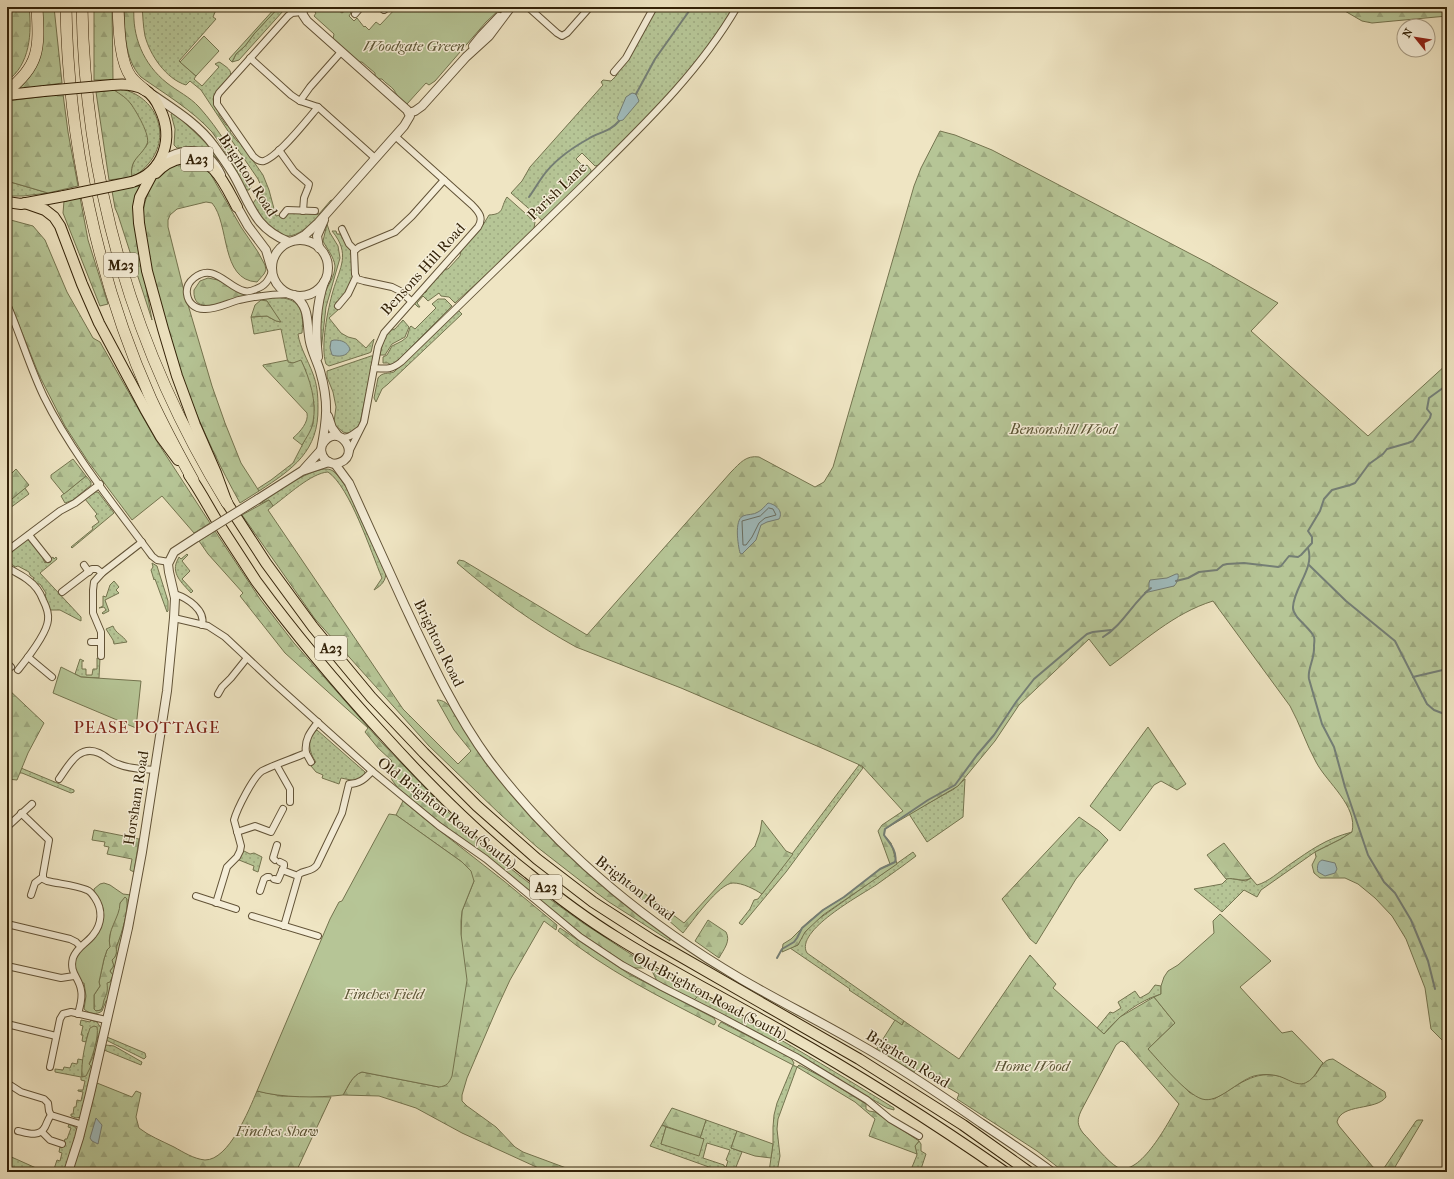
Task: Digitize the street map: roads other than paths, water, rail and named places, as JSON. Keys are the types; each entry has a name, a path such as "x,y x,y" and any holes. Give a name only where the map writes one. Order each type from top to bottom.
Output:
{"highway":[{"path":"7,91 23,77 30,67 36,53 38,36 37,7"},
{"name":"M23","path":"66,7 72,103 83,179 92,222 113,297 139,369 166,431 193,480"},
{"name":"M23","path":"82,7 87,100 98,175 123,273 147,344 169,397 204,465 227,503"},
{"path":"7,206 132,182 143,177 158,164 163,155 166,143 167,127 160,107 153,97 132,78 126,67 122,50 118,7"},
{"path":"7,95 112,85 129,85 146,90"},
{"name":"A23","path":"144,187 156,173 168,163 182,158 196,159 205,162 215,170 237,207"},
{"name":"A23","path":"158,164 144,187 139,200 138,218 147,271 153,293 177,376 195,425 216,473 227,503 274,575 313,627 371,697 477,806 537,859 592,902 652,940 859,1059 963,1125 1029,1172"},
{"path":"7,202 23,203"},
{"name":"A23","path":"23,203 38,207 49,213 60,226 87,297 121,365 161,437 193,480 228,538 258,583 296,634 357,705 412,766 464,819 526,872 613,936 851,1071 927,1119 1005,1172"}],"street":[{"path":"355,14 361,7"},
{"path":"380,7 384,10 388,7"},
{"path":"409,113 422,106 466,57 481,36 510,7"},
{"path":"528,7 557,34 562,36 567,33 590,7"},
{"path":"614,72 626,58 654,7"},
{"name":"Parish Lane","path":"374,368 389,369 393,368 400,362 639,130 685,80 709,51 737,7"},
{"path":"318,107 279,150 264,161 254,158 217,104 217,97 288,16 302,9 307,21 409,113"},
{"path":"300,101 310,87 341,52"},
{"path":"250,58 293,96 300,101 318,107 375,158"},
{"name":"Brighton Road","path":"146,90 188,119 207,137 237,180 245,199 257,220 270,233 292,241"},
{"path":"324,280 311,292 301,295 262,295 207,309 195,307 188,299 187,290 188,285 192,280 201,274 209,273 218,275 237,288 246,291 260,288 264,285 272,270 277,252 283,246 309,232 396,136 408,120 409,113"},
{"name":"Bensons Hill Road","path":"348,455 361,429 366,414 374,368 380,341 384,332 481,221 480,215 476,210 396,136"},
{"path":"279,150 294,171 309,184 304,198 303,211"},
{"name":"Brighton Road","path":"158,164 166,157 179,152 194,152 206,155 217,165 237,207 248,226 266,250 272,270"},
{"path":"411,301 400,291 392,287 360,280 356,277 354,272 355,250 359,246 395,232 412,216 444,180"},
{"path":"319,248 317,236 330,209"},
{"path":"283,215 287,210 315,211"},
{"path":"342,229 349,244 355,250"},
{"path":"292,241 308,241 319,248 328,263 328,272 324,280 319,299 317,320 319,368"},
{"path":"272,270 273,278 278,285 293,294 300,300 305,308 310,343 319,368 326,396 327,413 321,447 323,457 332,463"},
{"path":"338,306 348,294 356,277"},
{"path":"7,304 44,396 59,424 100,484 154,558 169,562 174,552 302,471 327,438 334,436 346,438 361,429"},
{"path":"302,471 341,462 348,455 347,443 332,428 327,413"},
{"name":"Brighton Road","path":"348,455 346,468 349,483 424,646 458,712 483,751 510,787 554,837 605,883 682,942 741,979 887,1061 954,1104 1052,1172"},
{"name":"Brighton Road","path":"332,463 349,483"},
{"path":"7,551 60,511 75,503 100,484"},
{"path":"29,535 48,559"},
{"path":"101,655 100,629 93,613 94,582 102,572 142,542"},
{"name":"Horsham Road","path":"68,1172 83,1125 134,893 155,770 167,691 174,618 175,594 169,574 169,562"},
{"path":"84,565 89,572"},
{"path":"7,568 29,580 34,585 42,597 48,613 47,626 18,670"},
{"path":"62,592 96,568 102,572"},
{"path":"175,594 186,598 200,612 203,618 202,625"},
{"name":"Old Brighton Road (South)","path":"174,618 210,627 221,634 372,772 439,826 486,859 558,919 598,949 622,965 662,987 804,1062 867,1100 890,1119 918,1136"},
{"path":"91,642 101,642"},
{"path":"28,657 52,677"},
{"path":"218,694 222,687 232,678 247,658"},
{"path":"216,683 222,687"},
{"path":"311,762 306,753 306,739 318,722"},
{"path":"59,779 78,754 87,751 100,753 122,766 155,770"},
{"path":"216,903 227,867 240,852 241,846 234,823 234,818 253,782 260,773 306,753"},
{"path":"277,766 290,788 290,802"},
{"path":"342,782 349,784 361,781 372,772"},
{"path":"284,926 298,876 300,873 313,869 316,865 342,813 349,784"},
{"path":"7,827 32,804"},
{"path":"237,832 253,826 271,832 283,809"},
{"path":"22,814 49,840 43,877"},
{"path":"277,845 273,858 280,866 298,876"},
{"path":"260,891 264,879 267,877 278,880 280,866"},
{"path":"43,877 48,881 87,890 99,904 101,913 97,928 88,941 80,946 73,959 72,968 74,976 82,991 78,1014"},
{"path":"31,895 37,880 43,877"},
{"path":"196,896 236,909"},
{"path":"252,916 318,936"},
{"path":"7,924 72,939 80,946"},
{"path":"7,966 61,978 74,976"},
{"path":"50,1067 56,1036 62,1016 68,1012 106,1020"},
{"path":"7,1024 56,1036"},
{"path":"7,1083 21,1092 44,1099 48,1103 48,1111 51,1115 83,1125"},
{"path":"18,1131 34,1134 42,1132 51,1115"},
{"path":"42,1132 50,1140 62,1144"}],"water":[{"path":"632,93 636,94 639,101 623,120 619,121 617,118 626,97"},
{"path":"334,340 346,343 350,349 349,352 342,356 332,355 330,348 331,341"},
{"path":"768,503 778,508 780,511 779,519 761,525 756,540 742,554 740,553 737,533 740,518 745,515 756,513"},
{"path":"1178,574 1178,579 1174,586 1144,593 1149,589 1150,580 1167,578"},
{"path":"1322,860 1335,863 1337,869 1335,873 1325,876 1318,872 1318,864"},
{"path":"96,1118 102,1125 98,1144 90,1138"}],"waterway":[{"path":"636,94 655,59 692,7"},
{"path":"529,197 543,176 557,161 592,137 616,125 619,121"},
{"path":"1176,581 1188,578 1199,572 1217,570 1223,565 1227,564 1244,563 1278,567 1281,566 1289,556 1298,557 1301,555 1312,543 1312,537 1308,531 1320,511 1324,499 1332,490 1355,483 1369,464 1383,454 1387,449 1413,441 1430,418 1431,414 1427,409 1429,398 1447,385"},
{"path":"1308,548 1309,563 1294,600 1293,611 1314,638 1314,651 1309,671 1309,679 1322,724 1334,747 1345,787 1368,855 1384,882 1395,893 1411,920 1428,961 1435,989"},
{"path":"1309,565 1346,601 1395,641 1427,704 1434,710 1447,715"},
{"path":"1103,637 1122,620 1151,588"},
{"path":"777,958 782,949 794,942 802,928 823,910 844,897 880,869 895,862 896,858 894,851 884,835 885,829 928,800 955,785 994,735 1016,702 1034,679 1087,634 1111,630"},
{"path":"1413,677 1447,669"}],"district":[{"name":"PEASE POTTAGE","path":"147,727"}],"park label":[{"name":"Woodgate Green","path":"414,46"},
{"name":"Bensonshill Wood","path":"1063,429"},
{"name":"Finches Field","path":"384,994"},
{"name":"Home Wood","path":"1032,1066"},
{"name":"Finches Shaw","path":"277,1131"}]}
